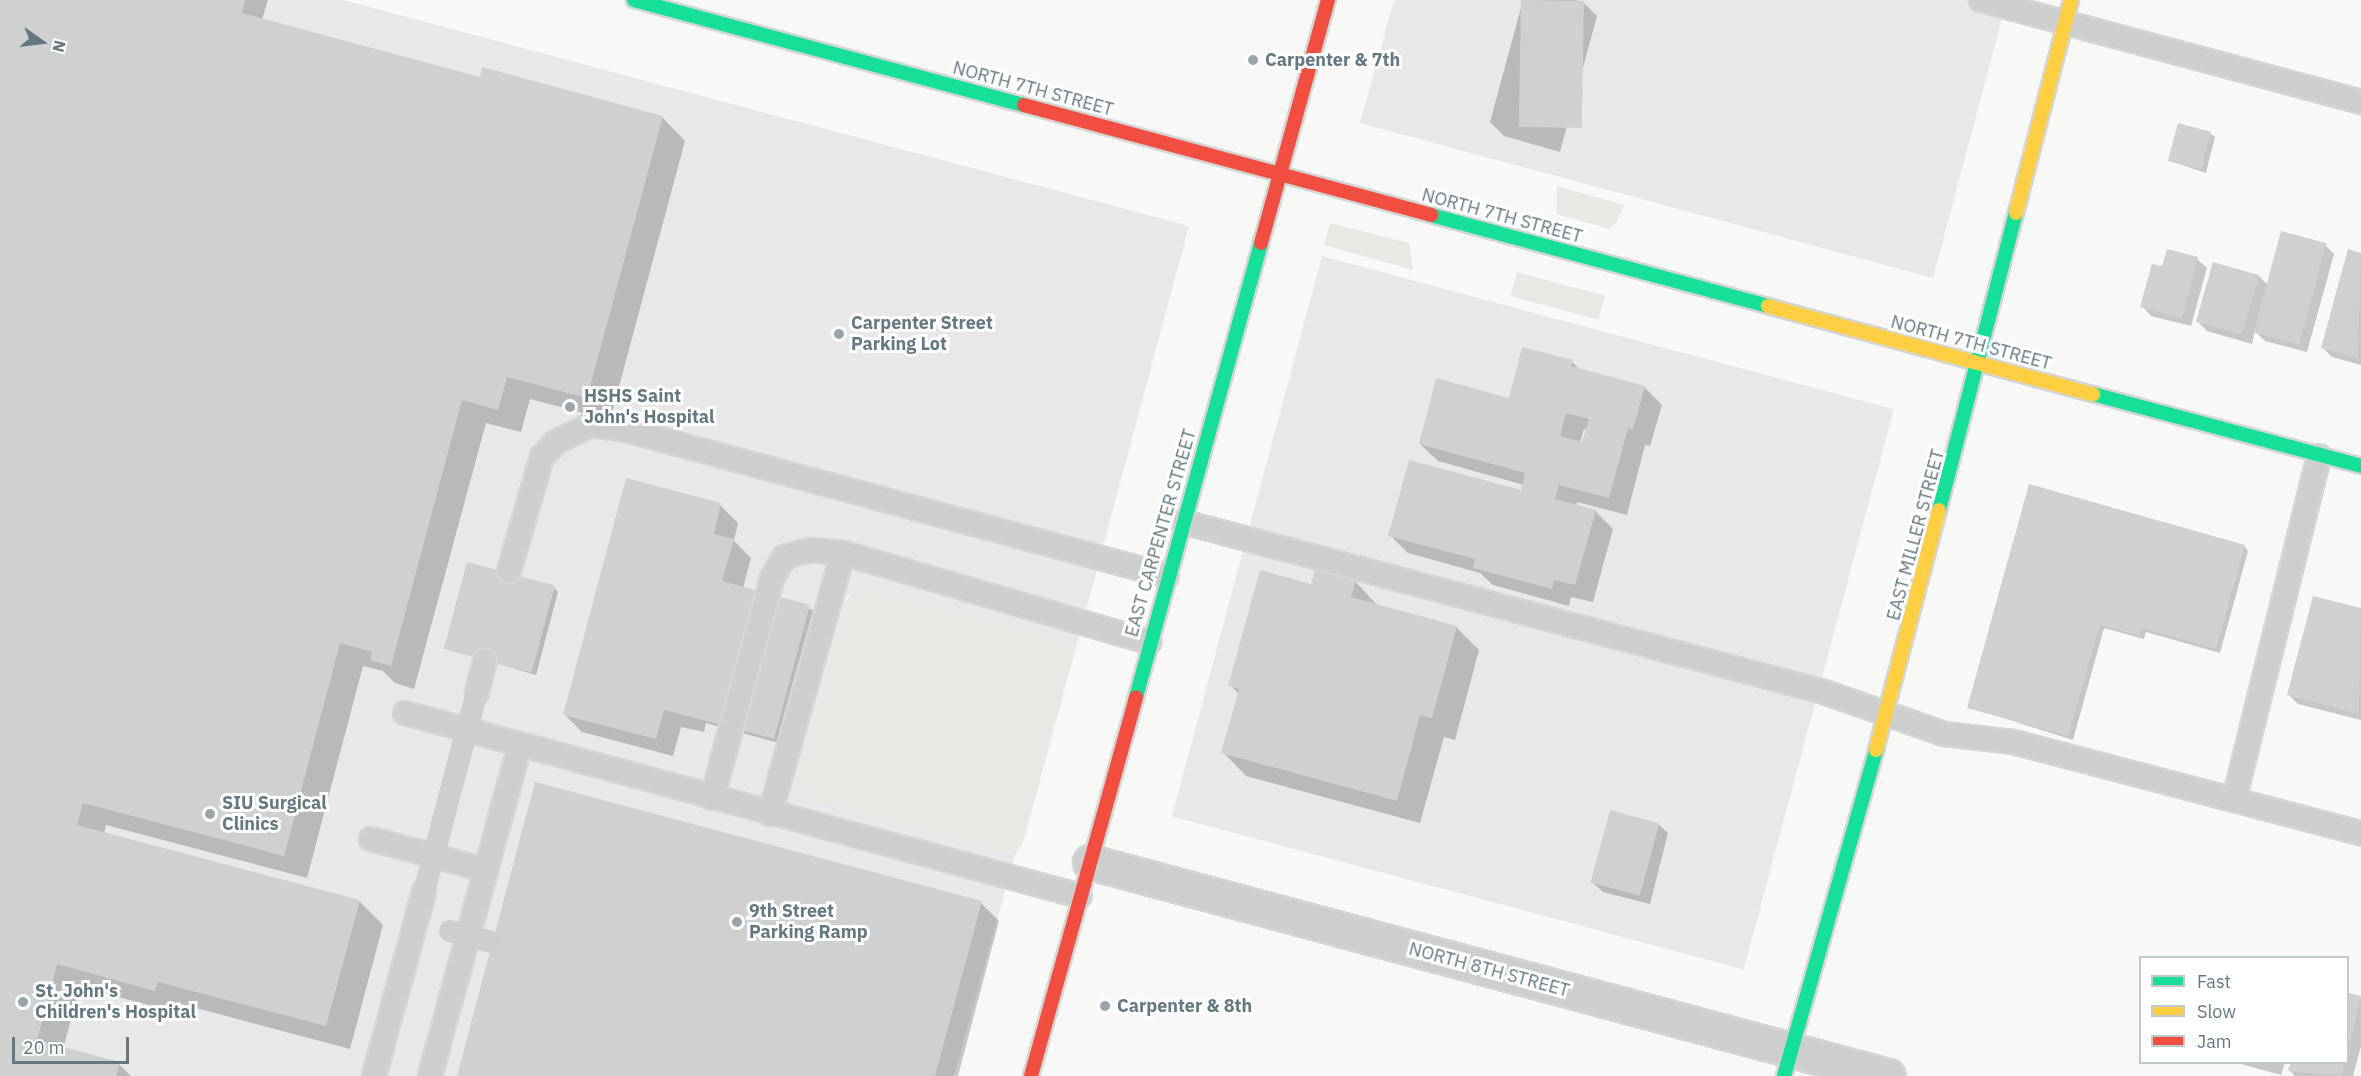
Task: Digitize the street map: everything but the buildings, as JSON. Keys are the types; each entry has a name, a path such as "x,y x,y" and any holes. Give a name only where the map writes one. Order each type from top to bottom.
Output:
{"street":[{"name":"NORTH 7TH STREET","path":"634,0 2361,466"},
{"name":"EAST CARPENTER STREET","path":"1031,1076 1167,576 1328,0"},
{"name":"EAST MILLER STREET","path":"1787,1063 1886,716 2071,0"},
{"name":"NORTH 8TH STREET","path":"1090,862 1787,1063 1888,1076"}],"lane":[{"path":"1981,0 2361,102"},
{"path":"509,571 542,457 556,442 591,425 626,430 1167,576"},
{"path":"2234,800 2319,456"},
{"path":"1183,522 1824,692 1886,716 1944,734 2013,742 2361,833"},
{"path":"712,798 772,578 784,556 810,550 843,553 1149,642"},
{"path":"770,814 843,553"},
{"path":"374,1076 485,661"},
{"path":"405,713 770,814 1080,896"},
{"path":"430,1076 520,745"},
{"path":"371,839 486,870"},
{"path":"416,922 492,942"}],"shaded area":[{"name":"HSHS Saint John's Hospital","path":"0,0 343,0 1189,226 1077,644 871,588 848,596 844,604 799,770 813,800 1015,855 954,1076 0,1076"},
{"path":"1394,0 2007,0 1933,278 1360,123"},
{"path":"1557,186 1624,205 1617,222 1609,229 1557,214"},
{"path":"1330,223 1409,243 1413,270 1324,245"},
{"path":"1322,256 1894,409 1744,969 1172,816"},
{"path":"1517,272 1605,296 1598,320 1511,296"},
{"path":"871,588 1077,644 1023,843 1015,855 813,800 802,790 799,770 844,604 855,590"}],"traffic: fast":[{"path":"634,0 1024,105"},
{"path":"1939,510 2016,213"},
{"path":"1431,215 1768,306"},
{"path":"1136,697 1261,243"},
{"path":"2093,394 2361,466"},
{"path":"1784,1076 1876,750"}],"traffic: slow":[{"path":"2016,213 2071,0"},
{"path":"1768,306 2093,394"},
{"path":"1876,750 1939,510"}],"traffic: jam":[{"path":"1261,243 1328,0"},
{"path":"1024,105 1431,215"},
{"path":"1031,1076 1136,697"}],"place":[{"name":"Carpenter & 7th","path":"1253,60"},
{"name":"Carpenter Street Parking Lot","path":"839,334"},
{"name":"HSHS Saint John's Hospital","path":"570,407"},
{"name":"SIU Surgical Clinics","path":"210,814"},
{"name":"9th Street Parking Ramp","path":"737,922"},
{"name":"St. John's Children's Hospital","path":"23,1002"},
{"name":"Carpenter & 8th","path":"1105,1006"}]}
